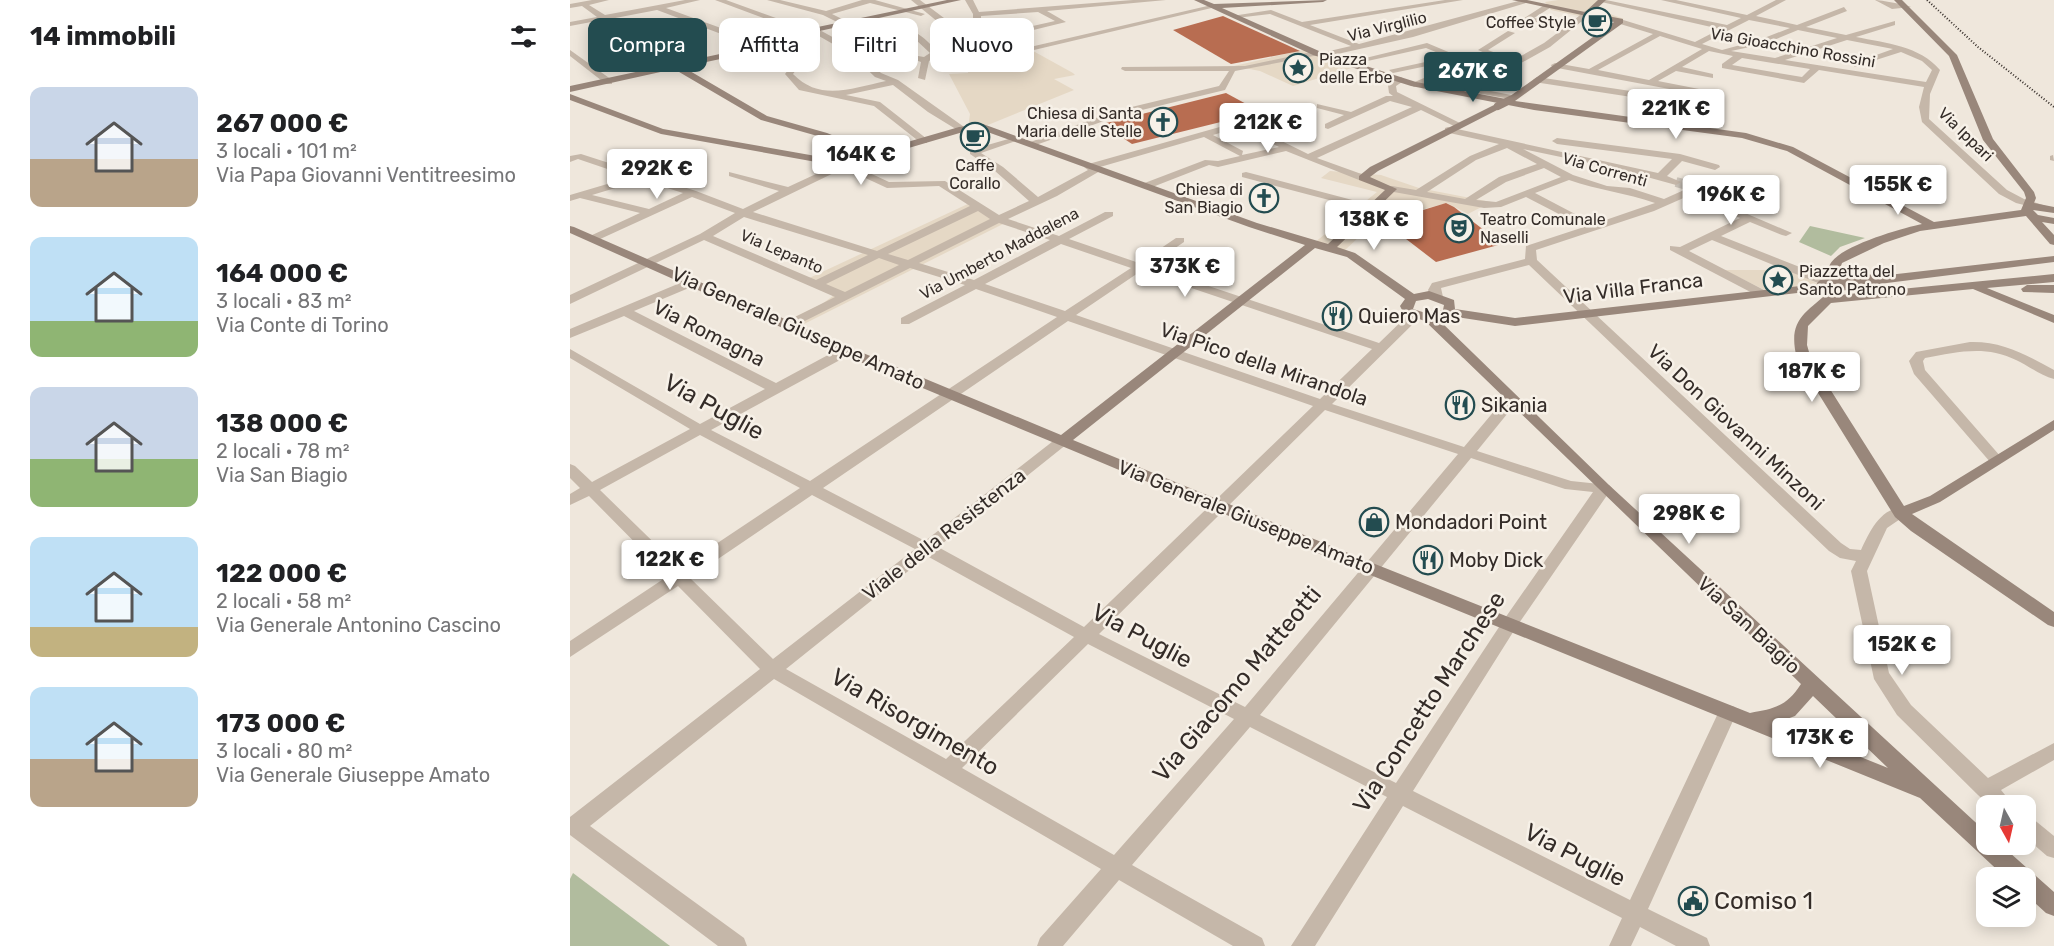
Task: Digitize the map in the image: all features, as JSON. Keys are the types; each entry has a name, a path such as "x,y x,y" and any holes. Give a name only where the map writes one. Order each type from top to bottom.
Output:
{"street":[{"path":"570,6 605,0"},
{"path":"635,0 719,30"},
{"path":"570,24 696,0"},
{"path":"718,0 766,18"},
{"path":"771,0 826,13 835,18"},
{"path":"826,13 867,0 934,18"},
{"path":"915,0 938,18"},
{"path":"873,18 957,0"},
{"path":"969,0 977,18"},
{"path":"1020,18 1040,10 1162,0"},
{"path":"1198,0 1344,64 1414,84 1534,107 1743,135 1790,149 1930,224"},
{"path":"1034,48 1216,6 1323,0"},
{"path":"1301,24 1460,0"},
{"path":"1466,90 1547,45 1572,27 1601,0 1728,28"},
{"name":"Via Ippari","path":"1665,0 1852,37 1901,49 1931,63 1936,70 1928,85 1923,112 1925,120 2003,192 2022,195 2028,206"},
{"path":"1698,43 1782,0"},
{"path":"1879,0 1907,7 1953,55 1982,128 1994,148 2051,207"},
{"path":"1520,1 1620,21"},
{"name":"Via Virglilio","path":"1320,54 1420,32 1520,1"},
{"path":"1895,4 1907,19"},
{"path":"586,6 604,17"},
{"path":"1549,6 1527,19 1572,27"},
{"path":"1720,52 1761,42 1844,9"},
{"path":"1034,22 1062,22 1040,10"},
{"path":"1236,16 1271,12 1359,47"},
{"path":"977,14 994,18"},
{"path":"1366,176 1448,130 1512,99 1555,65 1620,21"},
{"name":"Via Gioacchino Rossini","path":"1620,21 1698,43 1707,49 1739,56 1928,85"},
{"path":"1773,61 1892,23"},
{"path":"1511,33 1482,50 1514,63"},
{"path":"1589,72 1660,33"},
{"path":"820,36 855,53 879,75 895,82 931,110 962,129"},
{"path":"918,37 935,54 925,60 918,59"},
{"path":"1344,64 1427,45 1485,69"},
{"path":"1649,83 1707,49"},
{"path":"1857,65 1901,49"},
{"path":"570,52 609,82"},
{"path":"1125,69 1245,68 1320,54"},
{"path":"1739,56 1725,66 1804,80 1817,68"},
{"path":"1393,70 1454,58"},
{"path":"922,78 925,60"},
{"path":"1555,65 1696,91"},
{"path":"1675,68 1710,75"},
{"path":"570,89 654,72"},
{"path":"686,72 764,118 824,135 873,156"},
{"path":"791,72 789,74 802,88 877,105 924,141"},
{"path":"1030,144 1118,113 1222,88 1232,72"},
{"path":"1401,80 1392,85 1393,93 1460,125"},
{"path":"1538,80 1664,99"},
{"path":"1414,84 1424,81 1512,99"},
{"path":"830,96 895,82"},
{"path":"570,97 661,131 844,164 887,184 941,183 998,219 1381,348"},
{"path":"1328,126 1389,98 1422,107"},
{"path":"1320,106 1352,115"},
{"path":"1308,158 1422,107"},
{"path":"787,326 1037,201 1092,168 1241,124 1308,158 1339,171 1366,176 1392,189 1422,191 1484,205 1497,205 1569,177"},
{"path":"570,300 704,236 743,213 844,164 962,129 977,127 1016,138 1092,168 1351,255 1368,264 1412,298 1437,297 1450,303 1449,312 1422,316 1381,348 948,770"},
{"path":"1448,130 1511,145 1563,152 1676,182"},
{"path":"1205,134 1240,153"},
{"path":"1422,191 1473,158 1511,145 1525,136 1680,157 1715,167"},
{"path":"1016,138 973,152 999,168 1037,201"},
{"name":"Via Correnti","path":"1511,145 1543,165 1569,177 1606,189 1626,190 1665,203"},
{"path":"1218,164 1286,148"},
{"name":"Via Pico della Mirandola","path":"570,159 579,156 692,193 743,213 909,266 974,284 1323,405 1570,486 1604,488"},
{"path":"1660,177 1680,157"},
{"path":"1146,186 1208,162 1218,164 1230,171"},
{"path":"1470,200 1503,178 1543,165"},
{"path":"2012,169 2028,206 2054,242"},
{"path":"733,174 789,191"},
{"path":"1246,175 1366,206"},
{"path":"575,197 641,177"},
{"path":"1437,297 1434,290 1436,286 1531,261 1530,248 1590,226 1665,203 1690,188 1749,218 1786,233"},
{"path":"1330,248 1366,206 1392,189"},
{"path":"594,238 692,193"},
{"path":"1526,193 1590,226"},
{"path":"575,197 650,212"},
{"path":"817,284 870,253 979,206"},
{"path":"2028,206 2054,221"},
{"path":"2051,207 2028,206 2018,215 1930,224 1885,237 1836,263 1833,271 1837,291 1809,313 1801,324 1798,336 1802,354 1901,513 1917,527 2054,621"},
{"name":"Via Umberto Maddalena","path":"905,321 1109,214"},
{"path":"1749,218 1712,236 1677,249 1760,293"},
{"name":"Via Generale Giuseppe Amato","path":"570,229 787,326 1062,441 1369,568 1927,792"},
{"name":"Via Lepanto","path":"704,236 846,297"},
{"path":"1712,236 1827,284"},
{"path":"570,651 1062,316 1179,240"},
{"name":"Viale della Resistenza","path":"736,946 574,826 1314,243"},
{"name":"Via Don Giovanni Minzoni","path":"1531,261 1835,547 1846,554 1865,556"},
{"name":"Via Villa Franca","path":"1449,312 1515,322 1827,284 2054,261"},
{"path":"570,334 692,282"},
{"path":"1828,300 1937,289 2052,286"},
{"path":"1937,289 2052,286"},
{"path":"2052,286 2034,299 2054,318"},
{"path":"1979,289 2054,318"},
{"path":"1412,298 1406,306 1422,316"},
{"name":"Via Romagna","path":"624,311 776,389"},
{"name":"Via San Biagio","path":"1422,316 1927,792 2010,867"},
{"path":"1996,460 1919,371 1916,361 1921,355 1986,346 2000,349 2054,375"},
{"path":"570,500 846,351"},
{"name":"Via Puglie","path":"570,353 701,430 809,489 926,548 1085,635 1246,719 1699,946"},
{"name":"Via Giacomo Matteotti","path":"1048,946 1246,719 1369,568 1511,400"},
{"path":"1992,795 1904,710 1880,674 1859,571 1881,525 1901,513 1935,499 2054,424"},
{"name":"Via Risorgimento","path":"570,469 772,669 1254,946"},
{"name":"Via Concetto Marchese","path":"1302,946 1509,624 1604,488"},
{"path":"1749,720 1777,717 1798,705 1811,683"},
{"path":"1620,946 1728,712"},
{"path":"1985,789 2054,751"},
{"path":"2036,833 2054,849"},
{"name":"Via San Biagio","path":"2036,890 2054,906"}],"green space":[{"path":"1810,226 1865,238 1840,247 1831,256 1799,242"},
{"path":"573,873 670,946 570,946 570,879"}],"shaded area":[{"path":"1602,0 1593,8 1624,19 1607,22 1551,10 1545,2"},
{"name":"Piazza delle Erbe","path":"1307,49 1355,67 1293,86 1260,71 1234,66"},
{"path":"1034,52 1073,73 1075,75 1054,79 1074,90 983,127 968,128 970,114 949,74 1034,72"},
{"path":"1330,171 1381,175 1419,188 1491,202 1468,214 1447,203 1394,217 1395,219 1377,224 1343,252 1314,243 1377,192 1321,178"},
{"path":"972,202 1007,222 794,329 782,323 822,304 837,293 805,280"},
{"name":"Piazzetta del Santo Patrono","path":"1778,265 1823,286 1769,292 1724,270 1768,270"}],"building":[{"path":"1223,16 1300,51 1231,64 1173,30"},
{"name":"Chiesa di Santa Maria delle Stelle","path":"1226,93 1261,112 1132,144 1102,124"},
{"path":"1446,203 1502,244 1436,262 1384,222"}],"tunnel":[{"path":"1676,182 1687,185"}],"railway":[{"path":"1927,0 1978,47 2054,107"}],"place":[{"name":"Coffee Style","path":"1597,22"},
{"name":"Piazza delle Erbe","path":"1298,68"},
{"name":"Chiesa di Santa Maria delle Stelle","path":"1163,122"},
{"name":"Caffe Corallo","path":"975,137"},
{"name":"Chiesa di San Biagio","path":"1264,198"},
{"name":"Teatro Comunale Naselli","path":"1459,228"},
{"name":"Piazzetta del Santo Patrono","path":"1778,280"},
{"name":"Quiero Mas","path":"1337,316"},
{"name":"Sikania","path":"1460,405"},
{"name":"Mondadori Point","path":"1374,522"},
{"name":"Moby Dick","path":"1428,560"},
{"name":"Comiso 1","path":"1693,901"}]}
